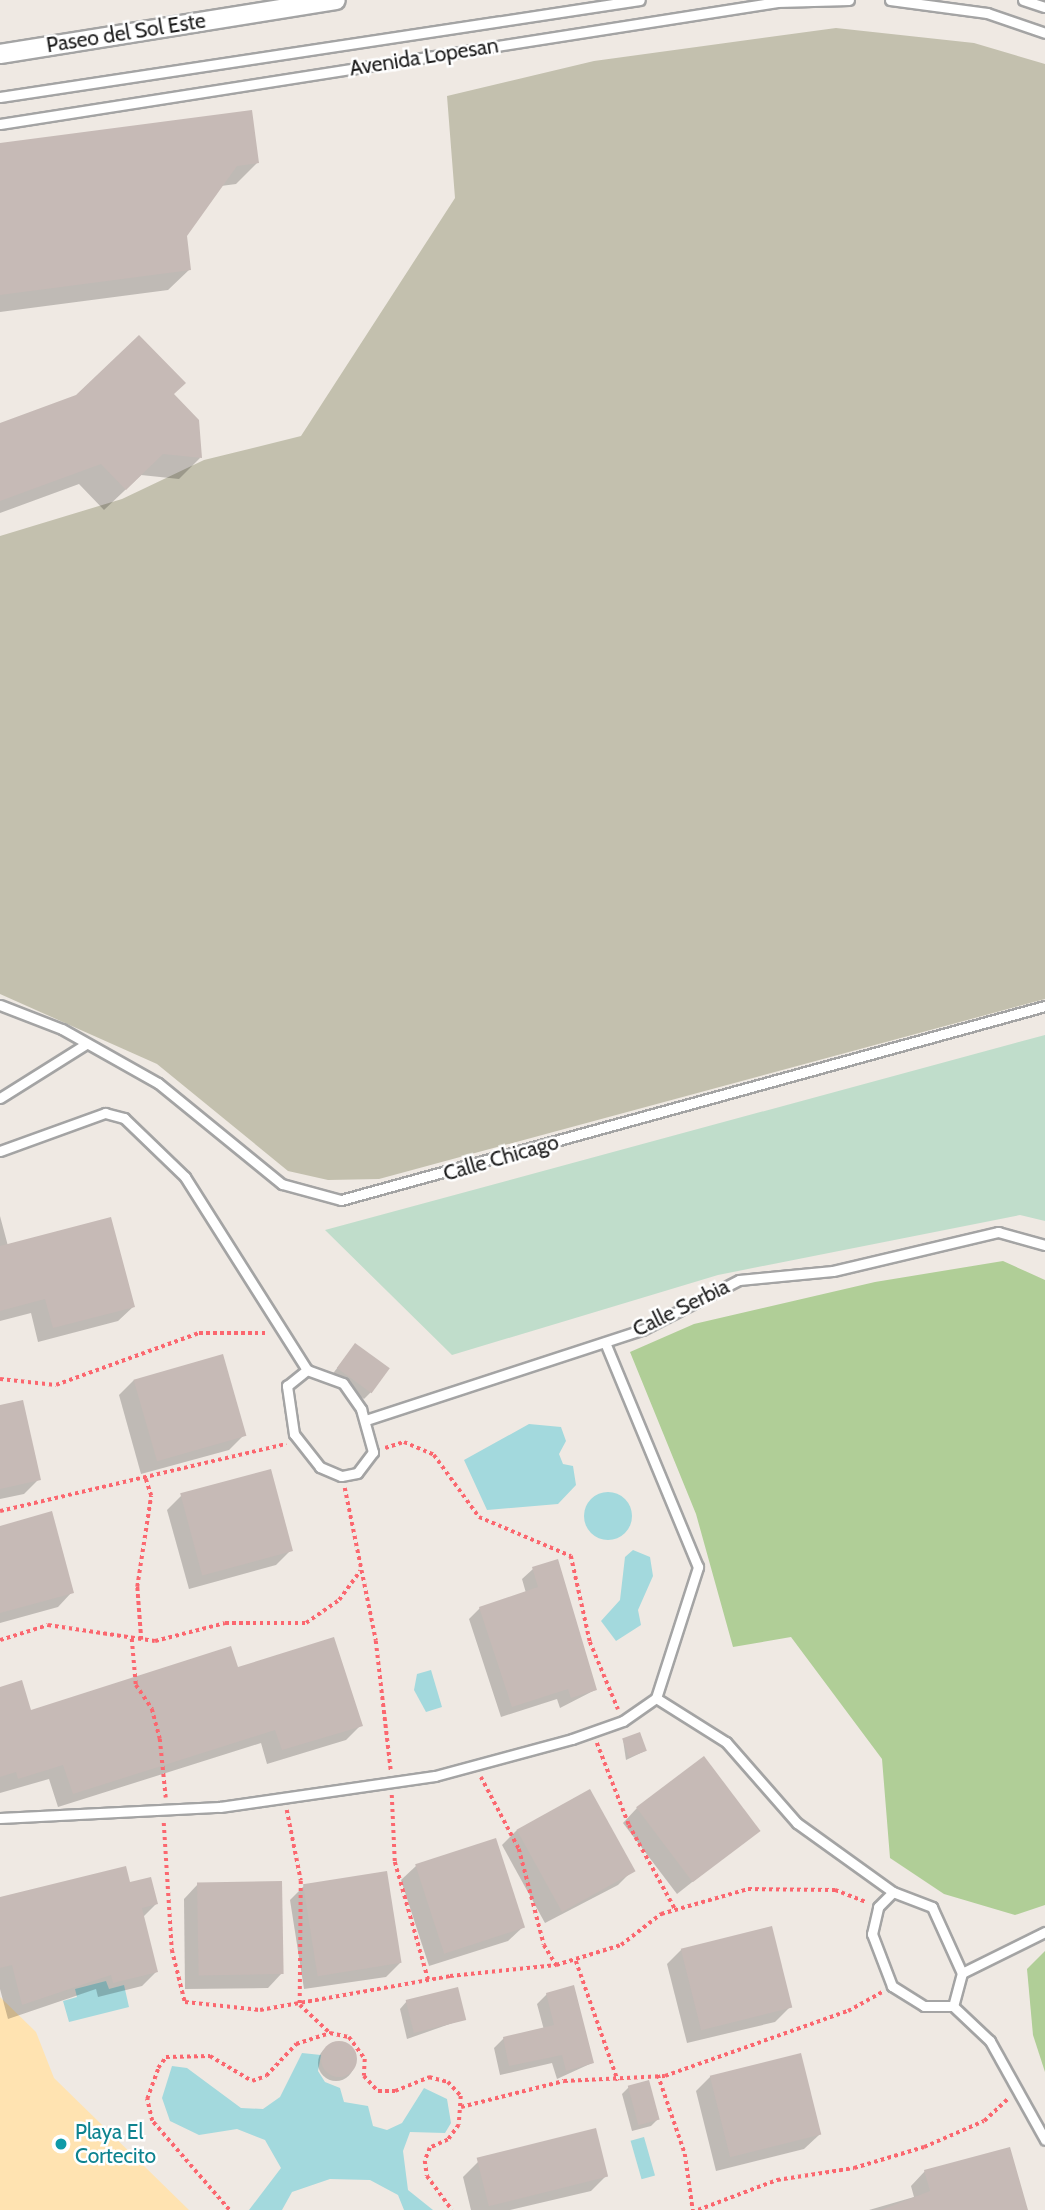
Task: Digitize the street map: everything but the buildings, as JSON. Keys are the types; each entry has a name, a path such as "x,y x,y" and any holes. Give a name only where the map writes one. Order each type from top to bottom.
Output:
{"street":[{"name":"Paseo del Sol Este","path":"0,54 336,0"}],"lane":[{"name":"Avenida Lopesan","path":"0,97 640,0"},
{"name":"Avenida Lopesan","path":"0,124 777,2 849,0"},
{"path":"890,0 987,13 1045,33"},
{"path":"1023,0 1045,7"},
{"name":"Calle Chicago","path":"0,1005 86,1044 158,1083 282,1184 341,1199 1045,1006"},
{"path":"0,1098 86,1044"},
{"path":"0,1152 105,1113 124,1118 186,1177 307,1370"},
{"name":"Calle Serbia","path":"366,1420 605,1342 739,1280 833,1271 998,1232 1045,1245"},
{"path":"0,1818 283,1798 393,1782 476,1765 594,1731 623,1721 656,1698 698,1567 605,1342"},
{"path":"307,1370 326,1372 342,1384 366,1420 373,1452 358,1473 341,1476 320,1467 298,1441 285,1399 287,1385 307,1370"},
{"path":"656,1698 726,1742 797,1823 893,1892 932,1907 962,1973 953,2006"},
{"path":"893,1892 878,1907 872,1934 892,1986 924,2006 953,2006 989,2041 1045,2140"},
{"path":"962,1973 1045,1932"}],"path":[{"path":"0,1379 56,1385 198,1333 239,1328 284,1335"},
{"path":"0,1511 298,1441"},
{"path":"373,1452 404,1441 434,1455 479,1517 571,1556 590,1642 623,1721"},
{"path":"341,1476 376,1641 393,1782 395,1862 428,1979"},
{"path":"141,1640 137,1587 151,1496 145,1477"},
{"path":"0,1640 48,1625 141,1640 225,1623 306,1623 339,1600 360,1571"},
{"path":"594,1731 629,1825 675,1909"},
{"path":"476,1765 519,1849 544,1945 556,1965"},
{"path":"283,1798 301,1881 300,2006 330,2033"},
{"path":"185,2002 260,2010 300,2006 428,1979 556,1965 621,1945 675,1909 748,1889 794,1885 835,1890 878,1907"},
{"path":"576,1960 618,2081"},
{"path":"461,2107 564,2081 618,2081 658,2075 848,2011 892,1986"},
{"path":"229,2210 152,2121 147,2099 158,2068 166,2057 210,2056 252,2081 266,2076 296,2043 330,2033 349,2037 365,2059 364,2076 378,2091 395,2091 429,2077 448,2082 461,2107 459,2125 430,2148 425,2161 427,2176 452,2210"},
{"path":"658,2075 685,2154 696,2210 777,2179 854,2168 923,2147 984,2120 1017,2091"}],"shaded area":[{"path":"836,28 974,43 1045,64 1045,999 379,1179 328,1180 288,1171 157,1064 0,994 0,536 122,499 204,460 301,436 455,198 447,96 594,61"}],"green space":[{"path":"1045,1035 1045,1221 1020,1215 718,1275 452,1355 325,1230"},
{"path":"1003,1261 1045,1280 1045,1905 1015,1915 944,1894 890,1858 882,1759 791,1637 733,1647 696,1514 630,1352 694,1324 875,1282"},
{"path":"1045,1951 1045,2072 1033,2035 1027,1969"}],"sand":[{"name":"Playa El Cortecito","path":"0,1997 36,2032 54,2078 189,2210 0,2210"}],"water":[{"path":"529,1424 561,1427 566,1441 559,1454 563,1464 573,1466 576,1485 558,1504 487,1510 464,1460"},
{"path":"608,1492 625,1499 632,1516 625,1533 608,1540 591,1533 584,1516 591,1499"},
{"path":"633,1550 650,1557 653,1576 638,1610 641,1625 616,1641 601,1621 620,1600 625,1557"},
{"path":"431,1670 442,1707 426,1712 414,1690 417,1674"},
{"path":"106,1981 109,1989 124,1985 129,2007 69,2022 63,2001 77,1997 75,1989"},
{"path":"302,2053 321,2055 318,2071 325,2082 340,2088 344,2102 368,2106 373,2126 387,2130 402,2123 424,2088 447,2099 451,2123 445,2133 410,2132 403,2151 408,2190 433,2210 404,2210 398,2195 370,2180 330,2179 292,2192 282,2210 249,2210 281,2168 265,2140 237,2129 199,2135 170,2121 162,2098 172,2066 187,2068 241,2108 263,2109 280,2097"},
{"path":"644,2137 655,2175 642,2179 631,2141"}],"place":[{"name":"Playa El Cortecito","path":"61,2144"}]}
